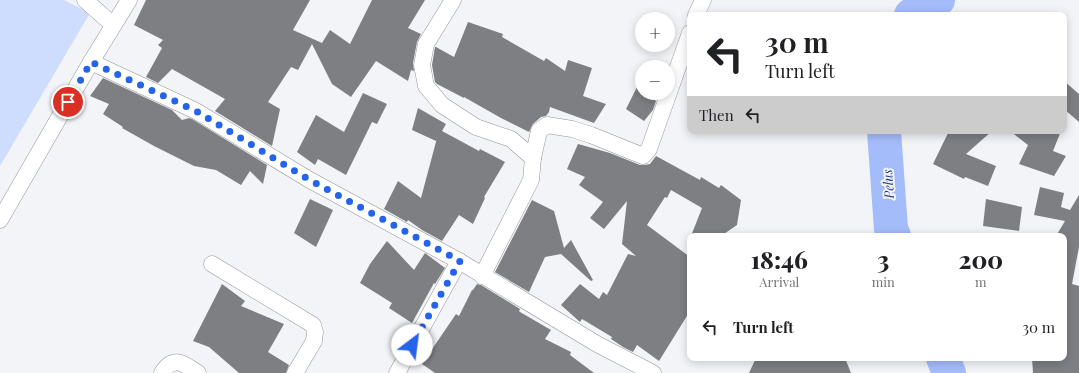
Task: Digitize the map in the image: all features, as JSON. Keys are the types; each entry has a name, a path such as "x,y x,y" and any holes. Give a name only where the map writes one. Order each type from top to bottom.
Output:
{"street":[{"path":"85,0 113,25"},
{"path":"0,220 128,0"},
{"path":"453,0 426,44 422,65 426,86 442,105 476,127 512,139 533,158"},
{"path":"697,12 703,0"},
{"path":"482,276 531,180 533,158 539,131 546,125 572,129 643,156 649,149 687,41"},
{"path":"91,62 196,111 308,179 460,261 482,276 597,344 653,373"},
{"path":"397,373 460,261"},
{"path":"212,264 313,325 315,332 314,341 295,373"},
{"path":"162,373 166,367 174,362 179,362 198,373"}],"shaded area":[{"path":"0,0 64,0 90,13 0,166"}],"building":[{"path":"146,0 310,0 293,30 322,43 330,30 350,44 372,0 425,0 408,28 421,34 417,42 413,63 414,71 411,70 408,81 376,61 351,97 332,84 312,44 298,70 291,67 268,102 280,109 272,146 215,111 225,99 172,69 158,83 146,77 162,48 158,45 163,40 134,25"},
{"path":"468,22 503,34 502,37 544,61 546,58 565,71 568,60 592,68 583,96 606,104 594,123 550,107 546,116 541,117 533,124 529,132 437,84 435,82 432,65 435,47 454,57"},
{"path":"103,78 172,110 182,120 189,118 192,119 267,165 263,184 250,171 241,185 216,170 194,166 122,128 123,127 103,114 109,104 90,96"},
{"path":"1067,84 1079,94 1079,122 1067,112"},
{"path":"635,91 635,100 656,101 653,110 644,121 626,109"},
{"path":"363,93 387,104 377,124 372,122 346,175 318,159 315,165 297,152 316,115 344,132"},
{"path":"418,108 446,124 442,131 479,151 480,149 505,162 484,197 485,198 473,224 459,215 442,241 408,220 407,222 384,209 398,181 421,198 437,138 436,141 412,130"},
{"path":"948,134 989,134 966,154 996,166 988,186 965,177 964,179 933,164"},
{"path":"1014,134 1060,134 1053,151 1066,156 1054,176 1019,164 1028,145"},
{"path":"578,144 610,153 640,165 650,164 656,156 700,180 701,177 719,188 721,185 741,200 737,225 725,233 692,233 702,208 671,190 667,198 665,197 647,225 687,255 687,316 659,361 637,345 633,352 623,347 611,339 612,337 582,319 580,322 561,305 580,284 599,299 603,292 607,295 628,254 636,256 622,244 627,201 604,229 590,218 603,202 579,185 585,177 567,169"},
{"path":"1040,187 1064,193 1061,207 1070,210 1079,195 1079,247 1072,284 1079,286 1079,373 1033,373 1032,361 1067,361 1067,233 1058,233 1065,221 1034,215"},
{"path":"310,199 333,210 316,247 294,233"},
{"path":"986,199 1022,207 1019,231 983,226"},
{"path":"532,200 554,211 564,248 571,240 593,280 591,281 561,254 545,257 529,292 495,272"},
{"path":"387,241 414,270 425,253 445,268 435,284 434,283 412,323 389,308 392,303 360,283 370,264"},
{"path":"222,284 245,301 241,306 284,324 268,352 289,365 286,373 239,373 209,347 193,341"},
{"path":"477,284 520,309 520,312 551,330 545,339 571,352 570,355 594,373 435,373 422,364 456,314 459,316 472,290"},
{"path":"755,361 846,361 851,373 749,373"}],"waterway":[{"name":"Pelus","path":"916,12 938,0"},
{"name":"Pelus","path":"884,134 891,229 893,233"},
{"name":"Pelus","path":"944,361 949,373"}],"route":[{"path":"68,102 91,62 196,111 308,179 460,261 412,345"}]}
